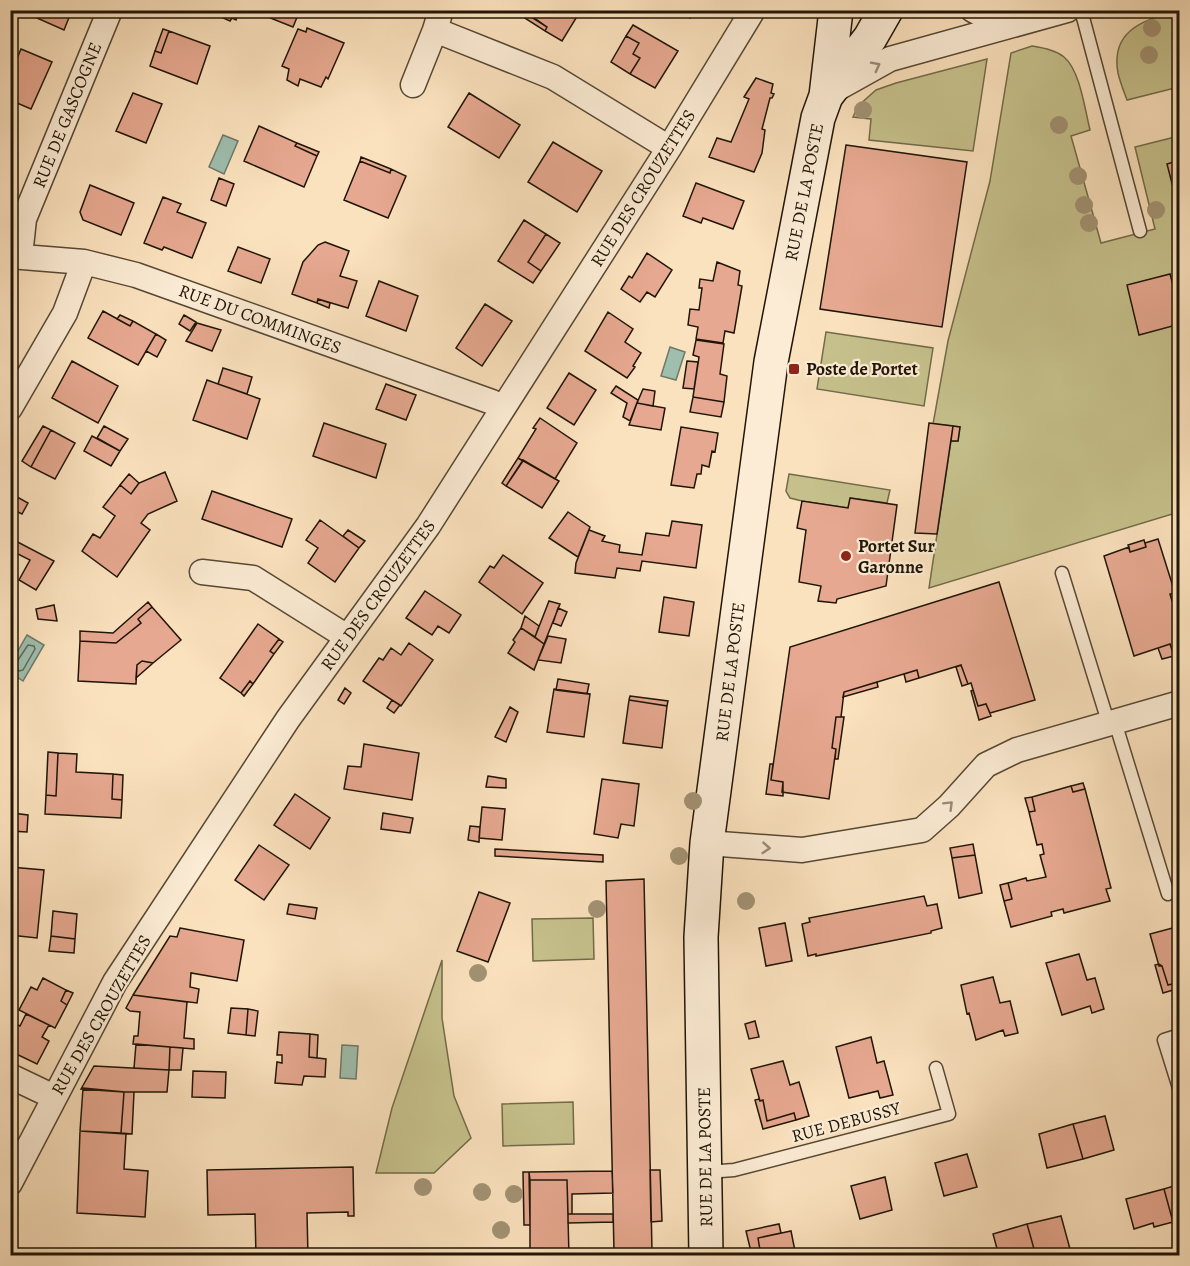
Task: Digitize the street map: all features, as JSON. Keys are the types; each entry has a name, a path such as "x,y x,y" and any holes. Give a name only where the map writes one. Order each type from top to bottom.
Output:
{"street":[{"name":"RUE DE GASCOGNE","path":"15,256 24,219 110,10"},
{"name":"RUE DES CROUZETTES","path":"10,1183 116,982 288,719 428,526 669,148 753,10"},
{"name":"RUE DE LA POSTE","path":"706,1256 701,937 707,843 771,362 819,118 826,96 836,10"},
{"name":"RUE DE LA POSTE","path":"826,96 870,38 886,10"},
{"path":"973,10 988,18 1018,25"},
{"path":"826,96 890,59 1067,10"},
{"path":"413,85 438,20 553,77 669,148"},
{"name":"RUE DU COMMINGES","path":"15,256 84,262 136,275 492,402 503,408"},
{"path":"10,408 65,313 84,262"},
{"path":"202,572 253,578 347,637"},
{"path":"707,843 802,850 922,830 949,806 986,765 1017,750 1179,703"},
{"path":"10,1076 54,1097"}],"lane":[{"path":"1081,10 1140,231"},
{"path":"1062,573 1168,894"},
{"path":"1179,1035 1164,1040 1179,1088"},
{"name":"RUE DEBUSSY","path":"705,1172 734,1170 949,1114 936,1068"}],"shaded area":[{"path":"1179,11 1179,87 1127,100 1118,73 1117,58 1125,36 1133,28 1143,23"},
{"path":"1032,46 1053,51 1064,57 1070,63 1078,81 1090,130 1071,136 1101,243 1155,229 1135,147 1179,136 1179,512 929,588 951,441 958,441 960,427 933,424 948,341 990,181 1011,53"},
{"path":"987,59 973,151 869,140 871,119 853,117 858,106 876,90"},
{"path":"826,332 933,348 924,406 817,389"},
{"path":"789,474 890,490 887,503 851,498 848,508 802,501 790,498 786,491"},
{"path":"593,918 594,959 533,961 532,919"},
{"path":"442,960 442,1018 454,1096 471,1138 434,1173 376,1173 392,1108"},
{"path":"573,1102 574,1144 503,1146 502,1104"},
{"path":"682,1250 682,1255 635,1255 635,1251"}],"water":[{"path":"223,135 238,141 224,174 209,167"},
{"path":"670,347 685,352 676,380 661,376"},
{"path":"27,635 44,645 23,681 11,673 11,663"},
{"path":"342,1045 358,1046 356,1079 340,1078"}],"building":[{"path":"19,10 72,10 64,30"},
{"path":"206,10 239,10 236,20 232,18 230,21"},
{"path":"270,10 300,10 293,27 268,17"},
{"path":"523,10 581,10 562,41 545,31 547,27"},
{"path":"677,10 695,10 690,18"},
{"path":"522,11 547,27 545,31 520,15"},
{"path":"633,25 678,51 655,88 630,74 640,58 633,54 639,43 626,36"},
{"path":"307,28 344,43 328,79 326,77 321,87 300,79 298,86 287,80 289,69 282,66 298,29 306,32"},
{"path":"163,29 169,31 161,53 155,51"},
{"path":"169,31 210,46 197,84 150,66 155,51 161,53"},
{"path":"626,36 639,43 633,54 640,58 630,74 611,62"},
{"path":"21,49 52,62 31,109 10,100 10,75"},
{"path":"756,78 773,84 771,93 774,94 770,98 762,129 765,130 762,153 754,172 709,157 717,138 731,142 749,99 744,97"},
{"path":"133,93 162,104 146,143 116,131"},
{"path":"469,93 520,125 499,158 448,127"},
{"path":"259,126 297,143 295,146 317,156 304,187 244,161"},
{"path":"553,142 602,171 577,212 528,182"},
{"path":"297,143 319,152 317,156 295,146"},
{"path":"846,145 967,162 942,327 820,309"},
{"path":"361,157 391,169 390,173 360,161"},
{"path":"1180,160 1180,214 1167,164"},
{"path":"360,161 390,173 391,169 406,176 388,218 344,200"},
{"path":"219,178 234,184 226,206 211,200"},
{"path":"696,183 744,201 733,229 703,218 701,223 683,216"},
{"path":"90,185 134,203 121,235 83,220 80,212"},
{"path":"163,197 181,204 177,212 206,223 192,258 164,247 162,250 144,243"},
{"path":"524,220 546,234 528,262 541,271 533,283 498,261"},
{"path":"546,234 560,243 541,271 528,262"},
{"path":"325,242 349,251 340,276 357,281 348,308 318,299 317,303 292,294 303,262 318,245"},
{"path":"238,247 270,259 261,283 228,271"},
{"path":"647,253 672,270 655,297 647,292 640,302 621,289 629,276 632,278"},
{"path":"717,262 740,271 738,285 742,286 734,333 725,331 723,343 696,339 698,327 688,325 690,309 699,310 702,288 699,288 700,279 713,281"},
{"path":"1170,274 1180,311 1180,324 1139,335 1127,285"},
{"path":"379,281 418,296 406,331 366,316"},
{"path":"318,299 330,303 329,308 317,303"},
{"path":"485,304 512,321 482,366 456,348"},
{"path":"103,311 130,326 133,321 156,334 138,365 88,338"},
{"path":"608,312 633,329 625,342 641,353 627,378 585,351"},
{"path":"120,315 133,321 130,326 117,319"},
{"path":"184,315 196,322 190,331 179,324"},
{"path":"197,323 221,330 212,351 186,341"},
{"path":"156,334 166,340 157,357 146,351"},
{"path":"696,340 724,344 720,374 727,376 724,402 693,397 699,357 693,355"},
{"path":"72,361 118,386 98,423 52,398"},
{"path":"687,361 698,362 694,389 683,388"},
{"path":"223,368 252,377 247,394 218,384"},
{"path":"569,373 596,390 574,425 547,408"},
{"path":"207,380 260,399 247,439 193,420"},
{"path":"386,384 416,395 406,420 376,409"},
{"path":"616,386 638,400 630,421 623,417 627,403 611,393"},
{"path":"643,389 655,391 653,406 637,403"},
{"path":"693,397 724,402 721,417 690,412"},
{"path":"637,403 665,408 661,430 629,425"},
{"path":"540,418 577,443 555,479 518,458"},
{"path":"324,423 386,444 376,478 313,456"},
{"path":"929,423 953,426 937,534 915,533"},
{"path":"43,426 51,430 31,467 22,461"},
{"path":"104,426 128,439 120,451 97,438"},
{"path":"953,426 960,427 958,441 951,441"},
{"path":"681,427 718,433 715,452 712,451 709,467 702,465 701,474 697,474 694,488 671,485"},
{"path":"51,430 75,443 55,479 31,467"},
{"path":"92,436 120,451 111,466 84,451"},
{"path":"518,458 523,461 506,486 502,483"},
{"path":"523,460 559,481 542,508 506,486"},
{"path":"165,472 177,501 148,514 141,523 150,530 117,577 82,551 93,534 100,538 115,516 103,507 120,485 131,494 139,483"},
{"path":"129,474 139,483 131,494 120,485"},
{"path":"212,491 292,519 282,547 202,519"},
{"path":"10,493 28,503 22,514 18,512 10,525"},
{"name":"Portet Sur Garonne","path":"850,498 897,505 886,586 837,599 836,603 818,601 821,586 799,582 806,530 797,528 802,501 848,508"},
{"path":"568,512 590,527 578,557 549,538"},
{"path":"320,520 359,548 335,582 308,563 318,548 306,540"},
{"path":"672,521 702,525 696,568 642,561 640,571 617,568 615,578 575,573 576,563 589,530 605,536 602,541 620,545 619,552 642,555 646,533 669,536"},
{"path":"348,530 365,541 359,548 343,536"},
{"path":"10,538 54,561 36,590 19,580 30,560 10,550"},
{"path":"1158,539 1175,593 1170,594 1172,601 1180,607 1180,654 1174,656 1170,644 1134,656 1104,556 1129,547 1130,552 1146,547 1145,543"},
{"path":"1144,540 1146,547 1130,552 1128,545"},
{"path":"503,555 543,583 522,614 479,582 490,566 494,568"},
{"path":"999,582 1035,700 990,713 986,704 978,706 971,683 968,684 961,665 919,678 917,670 844,692 841,717 836,717 832,748 836,749 829,799 782,792 783,782 771,780 790,647"},
{"path":"425,591 461,615 449,633 438,626 432,635 406,618"},
{"path":"1175,593 1177,598 1180,597 1180,607 1172,601 1170,594"},
{"path":"664,597 694,602 689,636 659,632"},
{"path":"549,601 560,604 544,644 535,637"},
{"path":"148,602 152,607 138,619 141,623 116,643 80,641 80,631 113,633"},
{"path":"54,605 57,621 38,619 36,609"},
{"path":"152,607 181,640 153,663 142,661 137,665 136,684 78,681 80,641 116,643 141,623 138,619"},
{"path":"558,608 567,612 561,626 553,623"},
{"path":"525,616 539,626 535,637 521,628"},
{"path":"258,624 279,639 270,651 274,654 253,684 250,681 241,693 220,678"},
{"path":"521,628 544,644 534,670 508,653"},
{"path":"548,636 566,639 561,663 538,660"},
{"path":"279,639 283,642 274,654 270,651"},
{"path":"409,643 433,660 401,706 363,681 379,658 383,660 391,648 401,655"},
{"path":"1170,644 1174,656 1162,659 1158,648"},
{"path":"142,661 153,663 136,678 137,665"},
{"path":"961,665 968,684 962,686 956,667"},
{"path":"917,670 919,678 906,682 904,674"},
{"path":"558,679 589,684 587,694 556,690"},
{"path":"250,681 253,684 244,696 241,693"},
{"path":"877,682 878,687 843,697 844,692"},
{"path":"345,688 351,693 344,704 338,700"},
{"path":"554,689 590,694 584,737 547,732"},
{"path":"973,690 978,706 986,704 991,716 979,720 971,691"},
{"path":"630,696 668,701 667,706 629,700"},
{"path":"392,700 400,705 394,713 387,708"},
{"path":"629,700 667,706 662,748 623,743"},
{"path":"510,707 518,712 506,742 495,737"},
{"path":"836,717 844,717 838,759 835,759 836,749 832,748"},
{"path":"364,744 419,753 412,800 344,789 348,766 361,767"},
{"path":"1178,750 1180,765 1177,766 1173,752"},
{"path":"48,752 58,753 56,796 46,795"},
{"path":"58,753 77,754 76,772 113,774 112,799 122,800 121,818 45,814 46,795 56,796"},
{"path":"770,764 773,764 771,780 783,782 783,796 766,794"},
{"path":"113,774 123,775 122,800 112,799"},
{"path":"488,776 506,779 506,788 486,787"},
{"path":"602,779 639,784 634,826 621,824 618,838 594,834"},
{"path":"1083,783 1085,789 1073,792 1071,786"},
{"path":"1071,786 1073,792 1085,789 1111,888 1106,889 1110,901 1064,913 1063,909 1051,912 1052,916 1011,927 1004,901 1012,899 1008,883 1026,878 1027,881 1046,877 1040,855 1044,854 1042,844 1037,845 1029,812 1035,811 1032,797"},
{"path":"295,794 330,818 310,849 274,825"},
{"path":"1032,797 1035,811 1029,812 1025,798"},
{"path":"482,807 505,809 502,840 479,838"},
{"path":"12,813 28,815 27,832 10,831"},
{"path":"383,813 413,818 410,833 381,829"},
{"path":"470,826 480,827 479,842 468,840"},
{"path":"973,844 975,855 952,858 950,848"},
{"path":"259,845 289,865 264,900 235,880"},
{"path":"495,849 603,855 603,862 495,856"},
{"path":"975,855 982,893 959,898 952,858"},
{"path":"10,867 44,870 37,938 10,935"},
{"path":"644,879 652,1251 614,1252 606,881"},
{"path":"1008,883 1012,899 1004,901 1000,885"},
{"path":"479,892 510,903 488,962 457,951"},
{"path":"924,896 927,906 937,904 942,928 931,931 931,933 808,956 802,924 810,922 809,918"},
{"path":"289,904 317,908 315,919 287,914"},
{"path":"53,911 77,914 75,939 51,936"},
{"path":"785,923 792,961 766,966 759,928"},
{"path":"1180,926 1180,982 1168,985 1162,966 1159,966 1150,934"},
{"path":"180,928 244,940 237,981 191,973 190,987 199,989 197,1003 133,995 170,936 177,937"},
{"path":"51,936 75,939 74,953 49,951"},
{"path":"1079,954 1087,980 1095,978 1104,1009 1092,1013 1090,1006 1062,1015 1046,963"},
{"path":"1155,965 1162,966 1168,985 1180,982 1180,988 1163,993"},
{"path":"993,977 1000,1003 1010,1001 1018,1033 1005,1036 1003,1030 976,1040 969,1013 967,1014 961,985"},
{"path":"43,978 66,990 61,1001 67,1005 55,1028 19,1010 31,987 37,990"},
{"path":"66,990 73,993 67,1005 61,1001"},
{"path":"133,995 187,1002 184,1038 194,1039 194,1049 133,1044 134,1036 138,1036 140,1012 126,1008"},
{"path":"231,1008 248,1009 246,1035 228,1033"},
{"path":"248,1009 258,1011 255,1036 246,1035"},
{"path":"26,1014 49,1025 42,1037 49,1041 37,1064 10,1051 10,1029 14,1023 20,1026"},
{"path":"755,1021 759,1037 749,1039 745,1024"},
{"path":"279,1032 310,1034 309,1057 326,1059 325,1077 304,1076 302,1085 275,1083 277,1062 282,1063 282,1055 277,1055"},
{"path":"310,1034 318,1035 317,1058 309,1057"},
{"path":"871,1037 877,1063 884,1061 893,1095 880,1098 878,1091 849,1098 836,1047"},
{"path":"136,1044 170,1047 169,1070 134,1068"},
{"path":"170,1047 183,1048 181,1070 169,1070"},
{"path":"783,1061 790,1085 799,1082 809,1116 796,1120 794,1113 767,1121 763,1100 760,1101 751,1069"},
{"path":"94,1066 169,1070 167,1092 81,1089"},
{"path":"193,1071 226,1072 225,1098 192,1097"},
{"path":"83,1088 124,1092 121,1133 80,1131"},
{"path":"124,1092 134,1092 132,1134 121,1133"},
{"path":"755,1100 763,1100 767,1121 794,1113 796,1120 763,1129"},
{"path":"1105,1116 1114,1150 1083,1159 1073,1124"},
{"path":"1073,1124 1083,1159 1047,1168 1039,1134"},
{"path":"80,1131 126,1134 124,1169 148,1171 145,1217 77,1213"},
{"path":"967,1154 977,1187 944,1196 935,1163"},
{"path":"353,1167 354,1216 348,1216 348,1212 307,1213 308,1256 256,1256 255,1214 208,1215 207,1170"},
{"path":"650,1170 660,1170 662,1221 651,1222"},
{"path":"612,1171 613,1193 572,1194 572,1214 568,1214 567,1180 530,1180 529,1172"},
{"path":"523,1172 529,1172 530,1225 524,1225"},
{"path":"885,1177 892,1210 860,1219 851,1186"},
{"path":"530,1180 567,1180 569,1256 530,1256"},
{"path":"1180,1184 1180,1220 1173,1222 1164,1189"},
{"path":"1164,1189 1173,1222 1154,1227 1153,1223 1134,1229 1126,1199"},
{"path":"568,1214 613,1214 613,1222 568,1223"},
{"path":"1061,1216 1070,1249 1045,1256 1036,1256 1027,1224"},
{"path":"779,1224 781,1233 758,1238 761,1256 752,1256 746,1231"},
{"path":"1027,1224 1036,1256 999,1256 993,1234"},
{"path":"791,1231 796,1256 761,1256 758,1238"},
{"path":"10,1251 63,1254 63,1256 10,1256"}],"place":[{"name":"Poste de Portet","path":"794,369"},
{"name":"Portet Sur Garonne","path":"846,556"}]}
